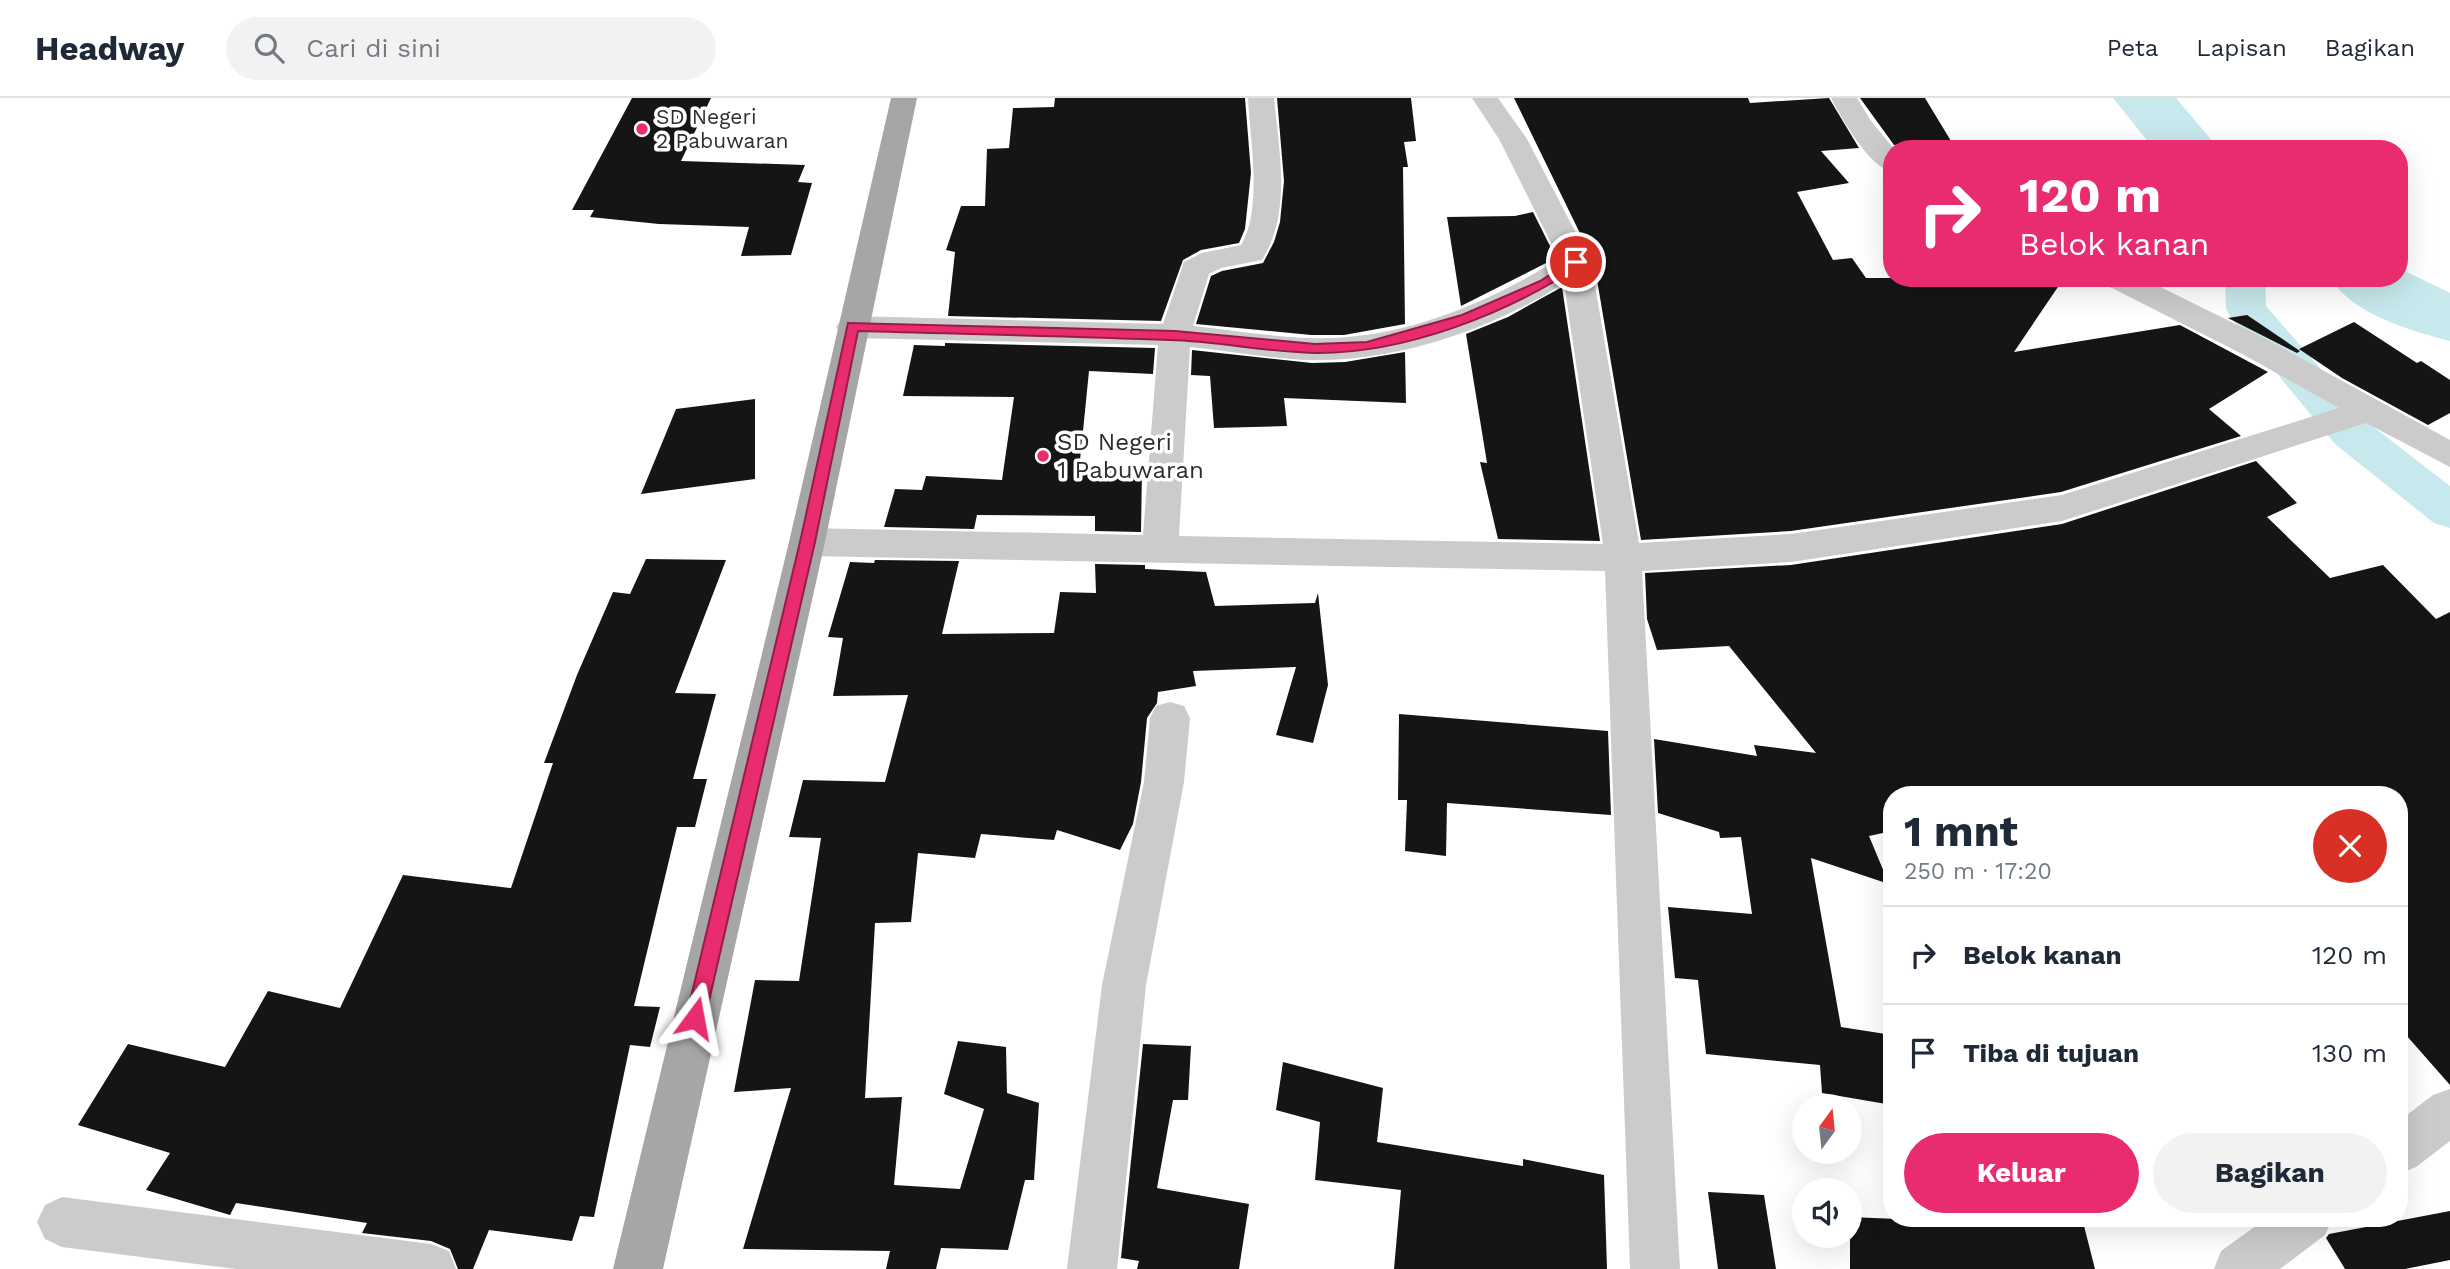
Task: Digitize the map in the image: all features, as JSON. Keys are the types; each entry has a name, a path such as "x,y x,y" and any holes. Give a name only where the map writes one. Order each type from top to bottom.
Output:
{"main road":[{"path":"638,1269 807,542 904,98"}],"street":[{"path":"1160,549 1175,335 1195,269 1213,260 1251,253 1260,236 1266,200 1261,98"},
{"path":"1485,98 1513,139 1576,262 1623,558 1655,1269"},
{"path":"1844,98 1859,124 1883,153"},
{"path":"852,327 1175,335 1315,349 1367,346 1467,318 1544,284 1576,262"},
{"path":"2134,287 2371,410 2450,455"},
{"path":"807,542 1623,558 1791,548 2062,508 2371,410"},
{"path":"1093,1269 1124,985 1164,782 1170,718"},
{"path":"2408,1143 2450,1112"},
{"path":"62,1222 431,1269"},
{"path":"2239,1269 2296,1227"}],"building":[{"name":"SD Negeri 2 Pabuwaran","path":"632,98 711,98 681,161 805,165 798,182 812,183 791,255 741,256 749,227 659,224 590,217 594,210 572,210"},
{"path":"1055,98 1245,98 1251,173 1245,229 1239,243 1201,250 1183,260 1161,321 948,316 955,252 946,250 961,206 985,206 987,149 1009,148 1013,108 1054,107"},
{"path":"1277,98 1411,98 1416,141 1404,142 1408,167 1403,167 1405,324 1344,335 1311,335 1196,324 1211,276 1222,271 1263,263 1274,242 1280,222 1284,181"},
{"path":"1514,98 1748,98 1750,103 1829,98 1859,148 1821,151 1849,183 1797,192 1833,260 1852,258 1866,278 1883,278 1883,287 2058,287 2014,352 2180,325 2268,372 2209,409 2241,436 2061,492 1791,531 1641,540 1594,262"},
{"path":"1860,98 1925,98 1950,140 1890,140"},
{"path":"1533,212 1556,258 1461,306 1447,217 1515,216"},
{"path":"1562,287 1600,541 1498,539 1480,462 1487,463 1466,334 1508,317"},
{"path":"2247,315 2300,351 2297,353 2228,318"},
{"path":"2354,322 2417,363 2421,361 2450,380 2450,413 2428,425 2342,378 2299,349"},
{"name":"SD Negeri 1 Pabuwaran","path":"945,343 1155,348 1153,374 1089,371 1083,431 1062,432 1082,438 1079,472 1142,469 1141,532 1095,531 1095,516 977,515 974,529 884,527 895,489 922,490 926,476 1002,480 1014,397 903,396 914,345 945,346"},
{"path":"1192,350 1312,363 1345,362 1405,352 1406,403 1284,398 1287,426 1214,428 1210,376 1191,375"},
{"path":"755,399 755,479 641,494 676,409"},
{"path":"2256,461 2297,503 2267,517 2330,578 2383,565 2436,619 2450,612 2450,1085 2408,1037 2408,786 1883,786 1883,833 1869,836 1883,870 1883,882 1811,858 1841,1027 1883,1034 1883,1103 1862,1100 1862,1094 1822,1093 1820,1065 1706,1054 1698,980 1675,978 1668,907 1752,914 1741,837 1720,838 1719,832 1658,813 1654,739 1757,756 1754,745 1816,753 1729,646 1657,650 1647,619 1645,573 1791,565 2062,524"},
{"path":"646,559 726,560 675,693 716,694 693,779 707,779 695,827 677,827 634,1006 660,1007 650,1047 630,1045 594,1217 580,1216 572,1241 489,1230 473,1269 458,1269 450,1249 431,1241 362,1233 367,1223 236,1203 230,1215 146,1190 170,1153 78,1125 128,1044 225,1067 268,991 340,1008 403,875 511,888 553,763 544,763 577,675 613,592 630,594"},
{"path":"875,560 959,561 942,634 1054,633 1060,592 1096,593 1095,564 1145,565 1145,569 1206,572 1215,606 1315,603 1318,593 1328,685 1313,743 1276,735 1296,667 1193,671 1196,686 1158,692 1157,703 1147,718 1141,782 1133,824 1120,850 1057,830 1054,840 981,834 975,858 918,853 911,922 875,923 865,1098 902,1097 894,1185 960,1189 984,1109 944,1094 958,1041 1006,1047 1007,1093 1039,1103 1034,1180 1025,1180 1008,1250 941,1248 936,1269 886,1269 890,1251 743,1249 791,1088 734,1092 755,980 799,981 821,838 789,837 803,780 885,782 908,695 833,696 843,638 828,637 850,562 874,563"},
{"path":"1399,714 1608,731 1611,815 1447,803 1446,856 1405,851 1407,800 1398,800"},
{"path":"1143,1044 1191,1046 1188,1100 1173,1100 1157,1188 1249,1204 1239,1269 1137,1269 1139,1261 1121,1258"},
{"path":"1283,1062 1383,1088 1377,1142 1523,1166 1523,1159 1604,1175 1607,1269 1394,1269 1401,1190 1315,1180 1320,1122 1276,1110"},
{"path":"1708,1192 1764,1195 1776,1269 1718,1269"},
{"path":"2450,1211 2450,1260 2405,1269 2345,1269 2326,1238 2329,1234 2366,1227 2408,1227 2408,1219"},
{"path":"1862,1218 1883,1218 1883,1227 2084,1227 2095,1269 1850,1269 1850,1248 1862,1248"}],"waterway":[{"path":"2143,98 2180,140"},
{"path":"2245,287 2246,309 2351,433 2450,511"},
{"path":"2380,287 2413,305 2450,318"}],"place":[{"name":"SD Negeri 2 Pabuwaran","path":"642,129"},
{"name":"SD Negeri 1 Pabuwaran","path":"1043,456"}],"route":[{"path":"695,1018 807,542 852,327 1175,335 1315,349 1367,346 1467,318 1544,284 1576,262"}]}
